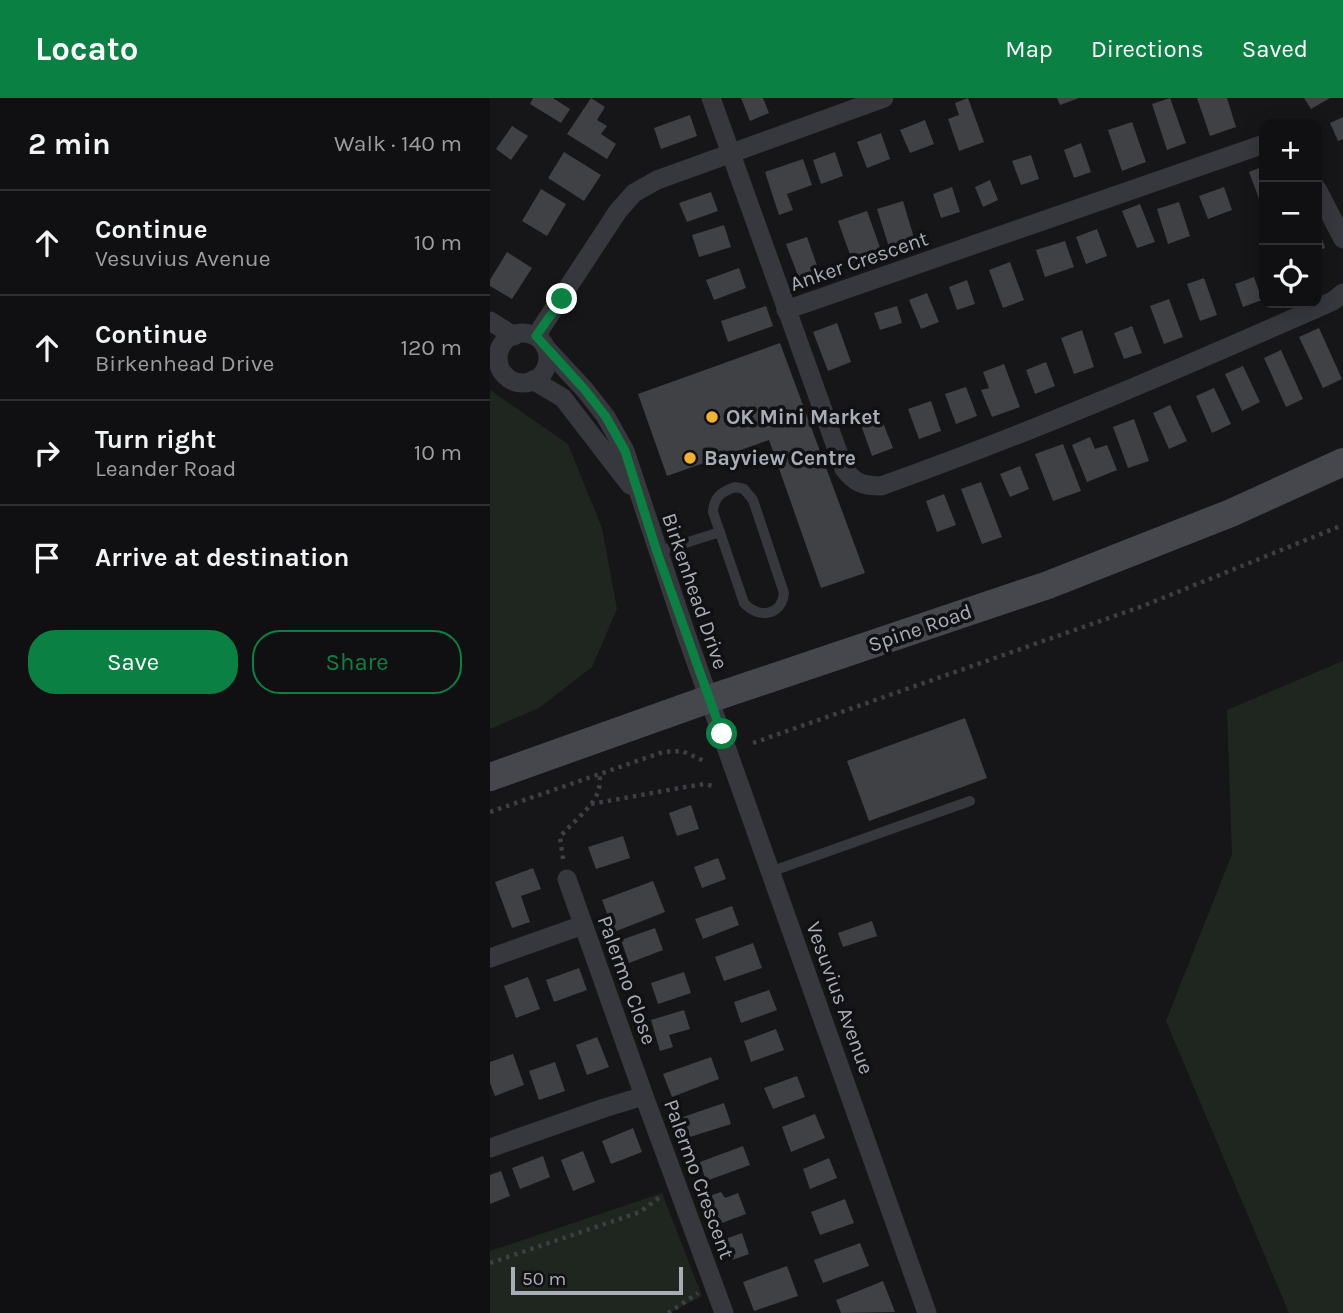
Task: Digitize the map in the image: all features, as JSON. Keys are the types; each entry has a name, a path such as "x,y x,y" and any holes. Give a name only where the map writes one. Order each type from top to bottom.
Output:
{"main road":[{"name":"Spine Road","path":"490,777 709,699 1048,585 1231,513 1343,462"}],"street":[{"path":"711,98 786,310"},
{"path":"541,342 618,211 635,193 657,180 884,98"},
{"name":"Anker Crescent","path":"1259,146 786,310 844,468 854,481 866,486 881,486 986,449 1108,400 1333,301 1343,293"},
{"path":"1322,199 1343,239"},
{"path":"490,321 514,336"},
{"path":"520,333 541,342 548,363 540,377 525,383 510,380 500,369 494,350 514,336 520,333"},
{"name":"Birkenhead Drive","path":"541,342 606,417 625,451 709,699"},
{"name":"Birkenhead Drive","path":"533,380 563,398 639,498"},
{"name":"Vesuvius Avenue","path":"709,699 927,1313"},
{"name":"Palermo Close","path":"567,879 645,1096"},
{"path":"490,958 583,925"},
{"name":"Palermo Crescent","path":"490,1148 645,1096 724,1313"}],"lane":[{"path":"735,487 744,489 753,500 782,582 784,602 778,609 758,614 744,603 720,532 713,512 713,503 726,490 735,487"},
{"path":"657,552 720,532"},
{"path":"770,872 970,802"}],"path":[{"path":"753,743 1143,606 1343,525"},
{"path":"490,812 663,752 682,751 704,761"},
{"path":"567,879 560,837 591,804 598,792 600,773"},
{"path":"591,804 705,784 716,787"},
{"path":"490,1262 640,1212 677,1183"},
{"path":"668,1313 713,1282"}],"shaded area":[{"path":"490,390 568,444 602,528 617,609 592,667 539,708 490,729"},
{"path":"1343,661 1343,1313 1289,1313 1166,1021 1232,854 1227,710"},
{"path":"662,1193 702,1296 670,1313 490,1313 490,1251"}],"building":[{"path":"533,98 553,98 570,109 561,123 530,104"},
{"path":"591,98 605,107 597,120 607,126 601,134 616,144 607,159 567,134"},
{"path":"741,98 763,98 769,113 750,121"},
{"path":"968,98 984,142 959,151 948,119 959,115 955,103"},
{"path":"1057,98 1079,98 1060,105"},
{"path":"1170,98 1186,143 1167,150 1152,104"},
{"path":"1197,98 1227,98 1236,127 1210,136"},
{"path":"1304,98 1330,98 1311,109"},
{"path":"690,115 697,136 661,149 654,128"},
{"path":"1343,117 1343,139 1338,141 1330,123"},
{"path":"925,120 934,144 910,153 900,130"},
{"path":"1132,122 1146,162 1122,171 1108,130"},
{"path":"512,126 528,136 511,160 496,149"},
{"path":"881,133 890,159 867,168 857,142"},
{"path":"1081,143 1091,172 1074,178 1064,150"},
{"path":"564,152 601,175 584,201 548,178"},
{"path":"835,152 843,176 821,184 813,160"},
{"path":"1031,155 1039,179 1021,185 1012,161"},
{"path":"803,159 812,185 787,194 793,210 779,215 765,172"},
{"path":"1259,168 1259,199 1249,172"},
{"path":"990,180 998,200 983,207 975,187"},
{"path":"952,187 960,212 941,218 933,194"},
{"path":"1224,187 1232,210 1208,219 1199,196"},
{"path":"541,189 566,204 547,236 522,221"},
{"path":"711,192 718,211 687,222 679,203"},
{"path":"903,201 914,238 889,247 877,209"},
{"path":"1179,202 1190,236 1168,244 1157,209"},
{"path":"1140,204 1155,242 1137,248 1122,211"},
{"path":"867,211 882,253 853,263 838,221"},
{"path":"724,225 731,247 699,257 692,235"},
{"path":"1097,229 1107,256 1086,264 1076,237"},
{"path":"807,237 820,274 800,281 786,244"},
{"path":"1065,241 1074,267 1045,277 1036,250"},
{"path":"507,252 532,268 512,299 490,286 490,280"},
{"path":"1010,262 1024,300 1003,308 989,270"},
{"path":"739,268 746,288 714,300 706,280"},
{"path":"1254,277 1259,301 1243,307 1235,284"},
{"path":"1204,278 1217,315 1200,321 1187,284"},
{"path":"967,280 975,304 957,310 949,287"},
{"path":"927,293 939,322 921,329 909,300"},
{"path":"1169,299 1183,337 1164,344 1150,306"},
{"path":"766,306 773,326 728,342 721,321"},
{"path":"897,306 902,323 880,330 874,313"},
{"path":"837,323 851,362 828,371 813,332"},
{"path":"1132,326 1142,353 1124,359 1114,333"},
{"path":"1319,328 1342,379 1323,388 1299,337"},
{"path":"1082,330 1094,367 1074,374 1061,338"},
{"name":"Bayview Centre","path":"780,343 865,573 821,588 769,440 667,476 638,394"},
{"path":"1281,350 1303,399 1286,407 1264,358"},
{"path":"1046,362 1055,386 1035,394 1026,370"},
{"path":"1004,364 1020,407 992,417 981,390 989,388 983,372"},
{"path":"1243,366 1260,402 1242,411 1225,374"},
{"path":"966,387 977,416 956,424 945,394"},
{"path":"1214,388 1231,424 1212,433 1196,396"},
{"path":"931,401 941,431 919,439 908,409"},
{"path":"1170,405 1187,441 1169,449 1153,413"},
{"path":"881,418 893,448 872,456 861,425"},
{"path":"1134,419 1149,461 1128,468 1113,427"},
{"path":"1090,437 1095,449 1107,445 1117,470 1087,482 1072,445"},
{"path":"1063,444 1081,491 1053,501 1035,454"},
{"path":"1020,466 1029,489 1010,497 1000,474"},
{"path":"981,482 1002,537 982,544 961,489"},
{"path":"944,494 956,525 937,532 926,501"},
{"path":"965,718 987,778 869,821 847,761"},
{"path":"691,805 699,829 677,836 669,813"},
{"path":"623,836 630,858 596,869 588,847"},
{"path":"718,858 726,879 702,888 694,867"},
{"path":"533,868 541,889 521,896 530,922 512,928 495,882"},
{"path":"653,881 665,912 614,932 602,900"},
{"path":"732,906 739,925 703,939 695,919"},
{"path":"872,921 877,936 843,947 838,933"},
{"path":"655,928 663,950 629,963 621,940"},
{"path":"753,943 762,968 724,981 715,957"},
{"path":"579,968 587,990 554,1002 546,980"},
{"path":"684,972 691,993 658,1004 651,983"},
{"path":"528,977 540,1009 516,1018 504,986"},
{"path":"769,990 777,1010 741,1023 734,1002"},
{"path":"684,1010 690,1029 669,1035 673,1047 660,1051 651,1020"},
{"path":"776,1029 784,1050 751,1062 744,1041"},
{"path":"597,1037 609,1067 587,1075 576,1045"},
{"path":"513,1054 524,1085 495,1096 490,1083 490,1062"},
{"path":"711,1057 719,1079 672,1097 663,1074"},
{"path":"555,1062 565,1091 539,1100 529,1071"},
{"path":"797,1076 805,1097 773,1109 764,1088"},
{"path":"724,1103 731,1124 690,1137 683,1117"},
{"path":"815,1114 825,1138 791,1152 782,1127"},
{"path":"633,1128 642,1152 611,1164 602,1141"},
{"path":"743,1146 750,1165 706,1181 700,1162"},
{"path":"583,1151 595,1182 573,1191 561,1160"},
{"path":"543,1156 550,1177 520,1189 512,1168"},
{"path":"829,1158 837,1178 810,1189 803,1169"},
{"path":"501,1171 510,1196 490,1204 490,1175"},
{"path":"721,1192 725,1198 738,1193 746,1214 714,1226 703,1198"},
{"path":"845,1199 854,1223 820,1235 811,1212"},
{"path":"742,1233 749,1254 732,1260 725,1239"},
{"path":"860,1243 869,1266 823,1283 814,1260"},
{"path":"787,1266 798,1296 754,1311 743,1282"},
{"path":"883,1281 895,1312 841,1313 836,1300"}],"place":[{"name":"OK Mini Market","path":"712,417"},
{"name":"Bayview Centre","path":"690,458"}],"route":[{"path":"562,299 536,336 606,417 625,451 657,552 722,734"}]}
